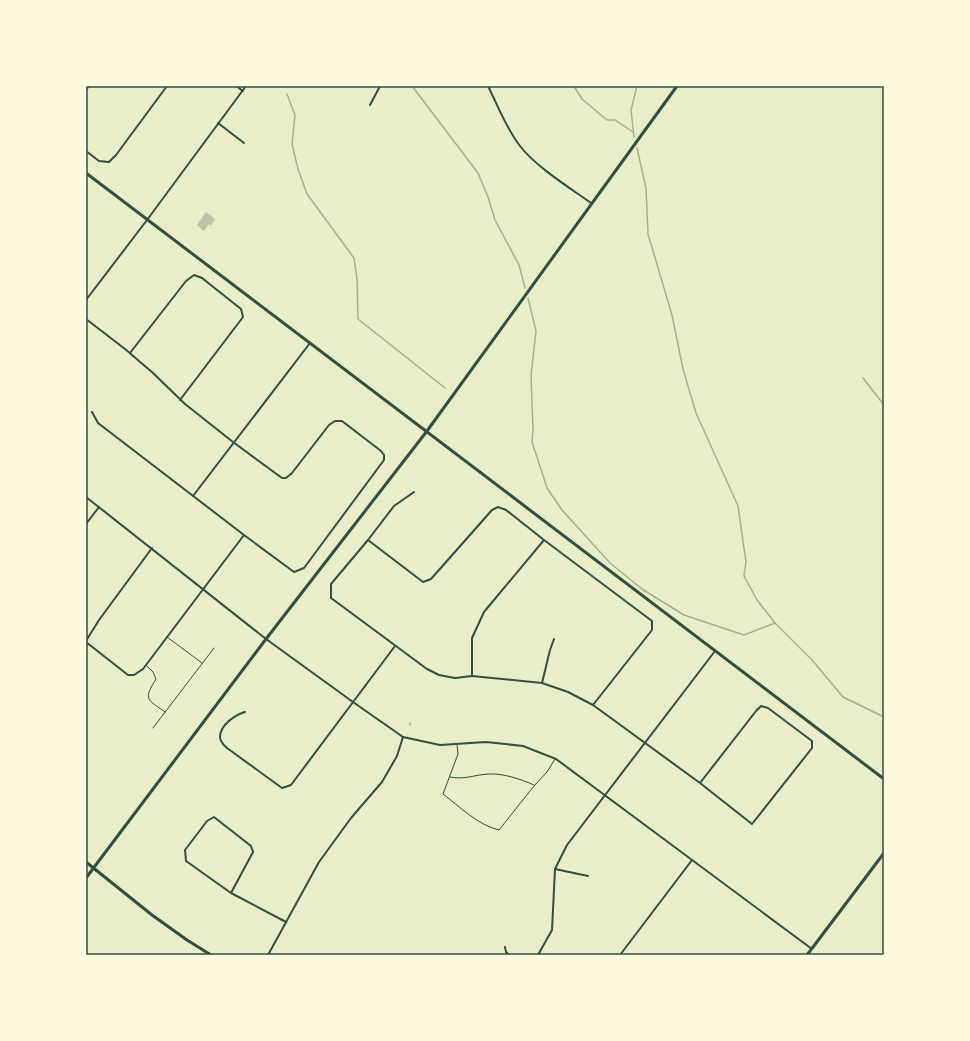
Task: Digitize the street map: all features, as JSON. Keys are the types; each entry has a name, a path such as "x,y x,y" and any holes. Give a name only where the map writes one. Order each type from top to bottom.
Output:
{"street":[{"path":"86,90 89,86"},
{"path":"86,150 99,161 109,162 116,155 167,86"},
{"path":"236,86 243,91"},
{"path":"86,300 246,86"},
{"path":"370,105 380,86"},
{"path":"488,86 513,136 525,152 537,163 592,203"},
{"path":"86,878 266,639 427,431 677,86"},
{"path":"218,123 244,143"},
{"path":"86,173 884,779"},
{"path":"130,353 186,281 194,275 202,278 241,309 243,317 180,400"},
{"path":"86,319 153,372 180,400 282,478 286,478 292,473 329,425 339,420 382,451 385,458 304,568 294,572 98,423 92,412"},
{"path":"193,496 310,343"},
{"path":"414,492 394,506 331,584 331,598 395,646 439,676 455,678 472,676 542,683 568,692 594,704 752,824 812,748 812,742 768,708 761,706 700,783"},
{"path":"86,497 266,639 403,736 440,745 486,742 523,746 556,759 812,949"},
{"path":"86,524 98,507"},
{"path":"368,540 422,582 430,579 492,510 498,507 506,510 652,621 652,630 594,704"},
{"path":"152,548 99,620 86,641 128,675 134,675 143,669 244,535"},
{"path":"472,676 472,638 484,612 544,540"},
{"path":"542,683 554,639"},
{"path":"245,712 236,715 224,727 220,737 222,743 282,788 291,785 395,646"},
{"path":"538,955 552,930 555,869 567,845 606,796 715,650"},
{"path":"268,955 319,862 351,818 382,782 397,756 403,736"},
{"path":"231,893 252,852 251,846 214,817 207,820 184,850 186,861 231,893 286,922"},
{"path":"807,955 884,853"},
{"path":"620,955 692,860"},
{"path":"86,862 152,915 211,955"},
{"path":"555,869 588,876"},
{"path":"506,947 506,952 509,955"}],"lane":[{"path":"167,636 202,663"},
{"path":"154,728 214,648"},
{"path":"145,665 153,672 156,679 147,695 150,701 166,712"},
{"path":"457,744 458,754 443,794 475,819 499,830 556,759"},
{"path":"450,777 459,779 489,774 521,779 534,786"}],"building":[{"path":"206,212 215,219 211,226 209,224 204,231 197,225"}],"waterway":[{"path":"412,86 478,173 488,197 495,220 519,265 525,288"},
{"path":"574,86 582,99 607,120 615,120 633,132"},
{"path":"634,137 631,110 637,86"},
{"path":"287,94 295,115 292,144 298,169 307,194 354,258 357,279 358,319 445,388"},
{"path":"637,148 646,188 648,234 672,315 683,369 696,413 738,506 746,562 744,576 757,600 775,623 812,660 843,697 884,717"},
{"path":"528,298 536,331 531,375 532,442 547,488 562,510 610,563 642,589 684,615 744,635 775,623"},
{"path":"863,378 884,405"}]}
